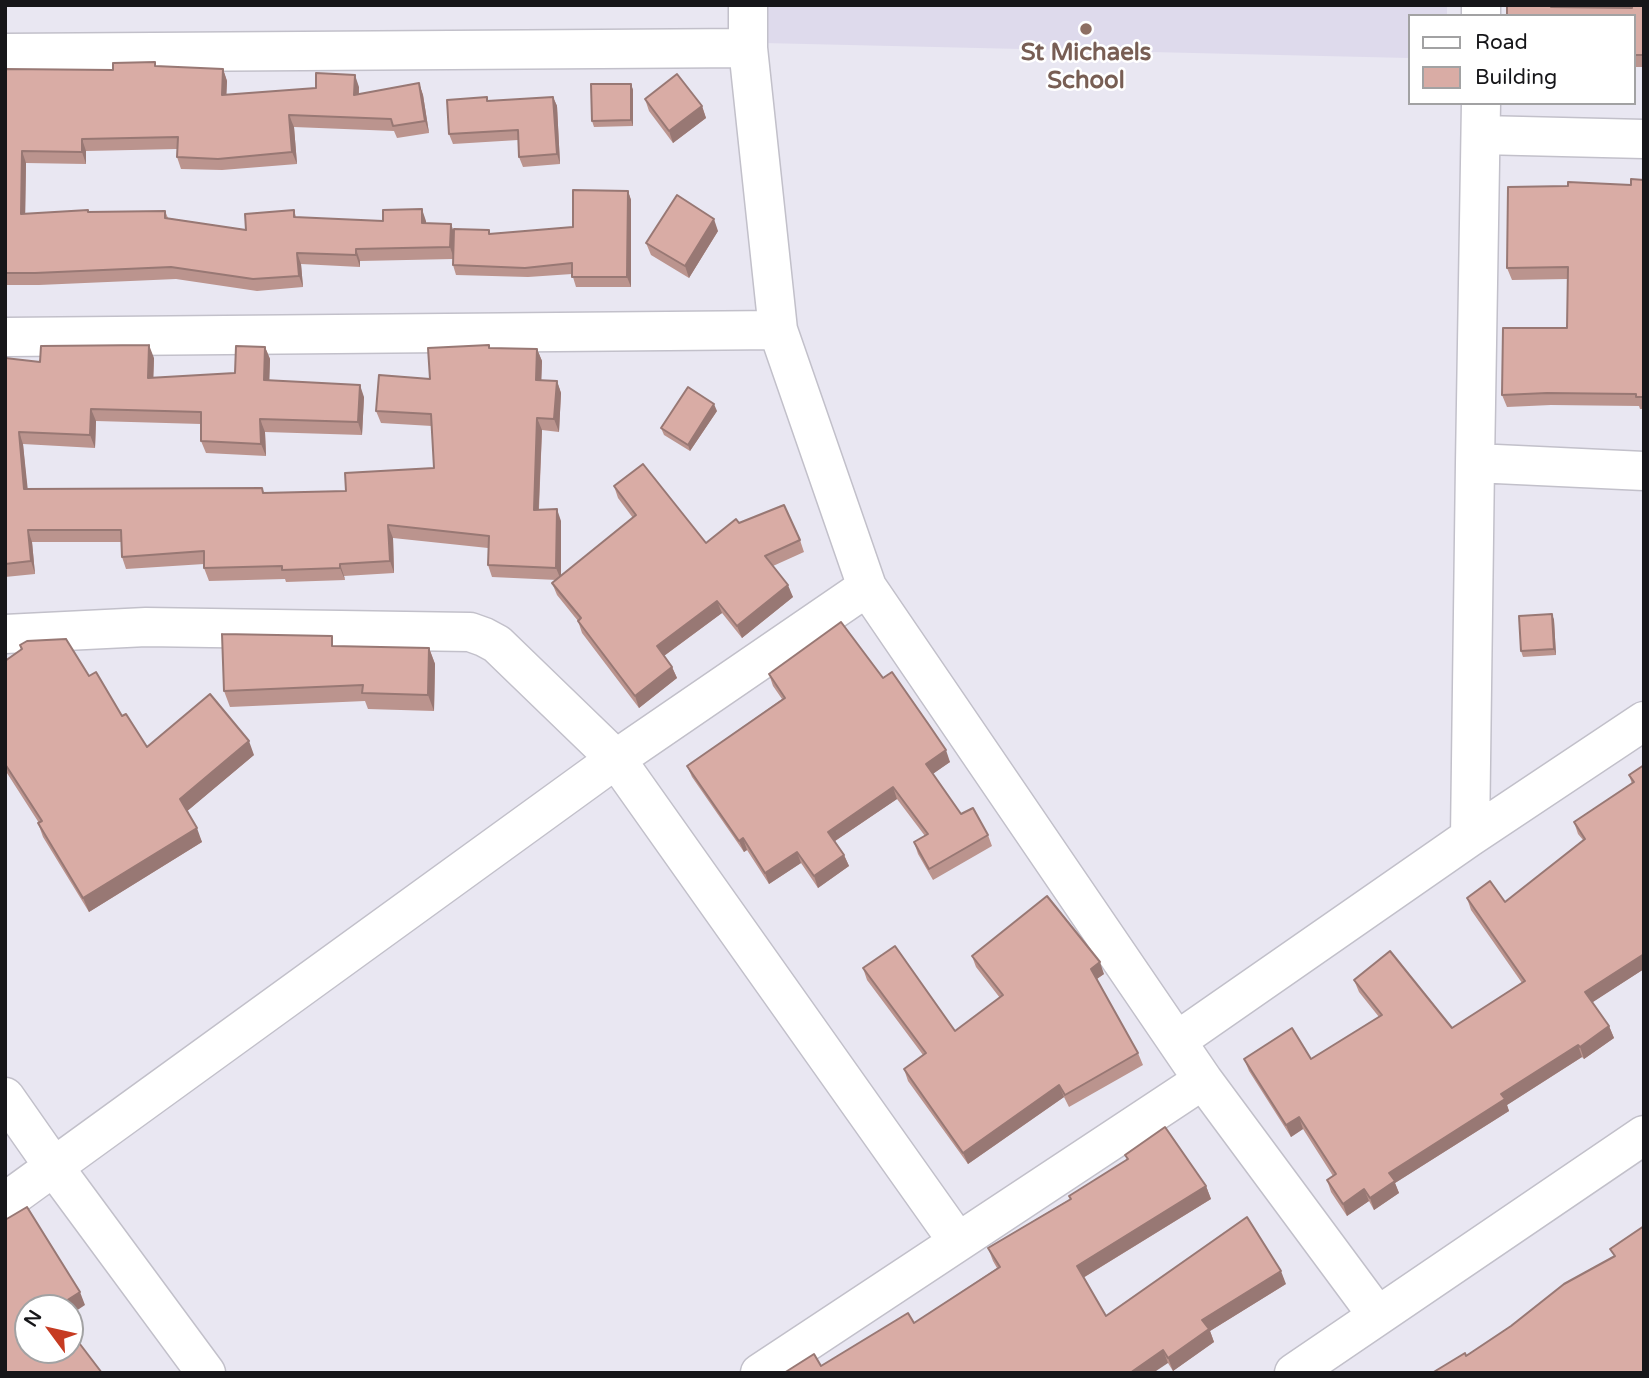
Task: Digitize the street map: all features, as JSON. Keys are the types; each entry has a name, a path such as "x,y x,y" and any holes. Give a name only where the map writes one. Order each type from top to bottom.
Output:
{"street":[{"path":"748,5 748,48 778,331 867,587 1203,1080 1377,1315"},
{"path":"5,53 748,48"},
{"path":"1470,836 1481,119 1644,139"},
{"path":"5,337 778,331"},
{"path":"1475,463 1644,471"},
{"path":"5,1202 616,759 867,587"},
{"path":"5,634 146,627 470,632 497,644 616,759 958,1242"},
{"path":"1178,1040 1470,836 1644,721"},
{"path":"760,1373 1203,1080"},
{"path":"5,1097 206,1373"},
{"path":"1294,1373 1644,1135"}],"shaded area":[{"name":"St Michaels School","path":"763,5 1447,5 1447,14 1408,14 1408,58 763,43"}],"building":[{"path":"1507,5 1632,8 1632,5 1644,5 1644,55 1635,55 1635,14 1507,14"},
{"path":"155,62 155,66 223,69 222,95 316,88 316,73 355,75 354,95 419,83 425,121 393,126 391,119 289,115 292,152 218,159 177,157 178,137 82,139 82,152 22,151 21,214 88,210 165,211 165,218 246,230 245,214 294,210 294,217 383,221 383,210 422,209 422,223 451,224 450,247 356,249 356,255 297,253 299,276 253,279 171,267 5,273 5,69 113,70 113,63"},
{"path":"677,74 702,106 669,131 645,99"},
{"path":"591,84 631,84 631,120 592,121"},
{"path":"487,97 487,101 553,97 557,154 519,157 518,130 449,134 447,100"},
{"path":"1631,179 1644,180 1644,397 1636,397 1636,394 1502,395 1503,328 1567,328 1568,267 1507,268 1508,187 1568,186 1568,182 1631,185"},
{"path":"573,190 628,191 627,277 572,277 572,263 525,268 453,265 454,229 489,230 489,234 573,227"},
{"path":"677,195 714,219 685,266 646,243"},
{"path":"149,345 148,378 235,373 236,346 265,347 264,380 360,385 358,422 260,419 261,444 201,441 201,412 91,409 90,435 19,432 24,489 262,488 263,493 346,491 345,473 434,468 431,414 376,411 379,375 430,379 428,348 489,345 489,348 537,349 536,380 557,381 554,419 537,418 534,510 557,509 556,568 488,565 489,536 388,525 390,561 340,564 340,568 204,568 204,551 122,557 121,530 28,530 31,561 5,564 5,358 40,362 41,346"},
{"path":"688,387 714,404 688,445 661,428"},
{"path":"643,464 706,543 736,519 739,523 784,505 800,540 765,556 788,585 737,626 717,601 657,646 672,667 635,696 578,621 581,618 552,583 636,515 614,486"},
{"path":"1552,614 1554,649 1521,651 1519,616"},
{"path":"841,622 883,678 892,672 929,725 946,750 926,764 961,814 973,808 988,835 929,869 914,842 928,834 893,787 828,832 844,855 814,876 797,852 765,873 743,838 739,841 687,766 785,698 769,674"},
{"path":"222,634 332,636 332,646 429,648 428,695 362,693 363,685 224,691"},
{"path":"66,639 89,676 96,672 122,716 126,714 147,747 210,694 249,741 180,799 197,828 83,898 38,823 42,821 5,764 5,661 22,649 20,645 27,641"},
{"path":"1644,765 1644,954 1585,992 1609,1026 1580,1047 1578,1045 1501,1094 1505,1099 1389,1173 1395,1181 1370,1198 1364,1189 1343,1204 1327,1180 1336,1174 1299,1117 1286,1125 1244,1059 1292,1028 1311,1059 1382,1015 1354,980 1390,951 1452,1028 1525,981 1467,898 1490,881 1505,902 1585,839 1574,822 1634,782 1629,775"},
{"path":"1047,896 1100,962 1091,969 1138,1053 1065,1095 1059,1085 963,1153 904,1069 926,1053 863,968 895,946 955,1031 1003,995 972,956"},
{"path":"1165,1127 1206,1186 1077,1266 1106,1316 1247,1217 1281,1271 1202,1320 1209,1329 1168,1358 1163,1350 1130,1373 784,1373 814,1354 821,1366 908,1313 914,1323 1000,1267 988,1248 1071,1199 1069,1196 1128,1159 1125,1155"},
{"path":"27,1207 80,1292 14,1294 14,1364 84,1364 84,1349 102,1373 5,1373 5,1220"},
{"path":"1644,1226 1644,1373 1432,1373 1465,1353 1466,1356 1511,1326 1564,1284 1615,1256 1610,1249"}],"place":[{"name":"St Michaels School","path":"1086,29"}]}
